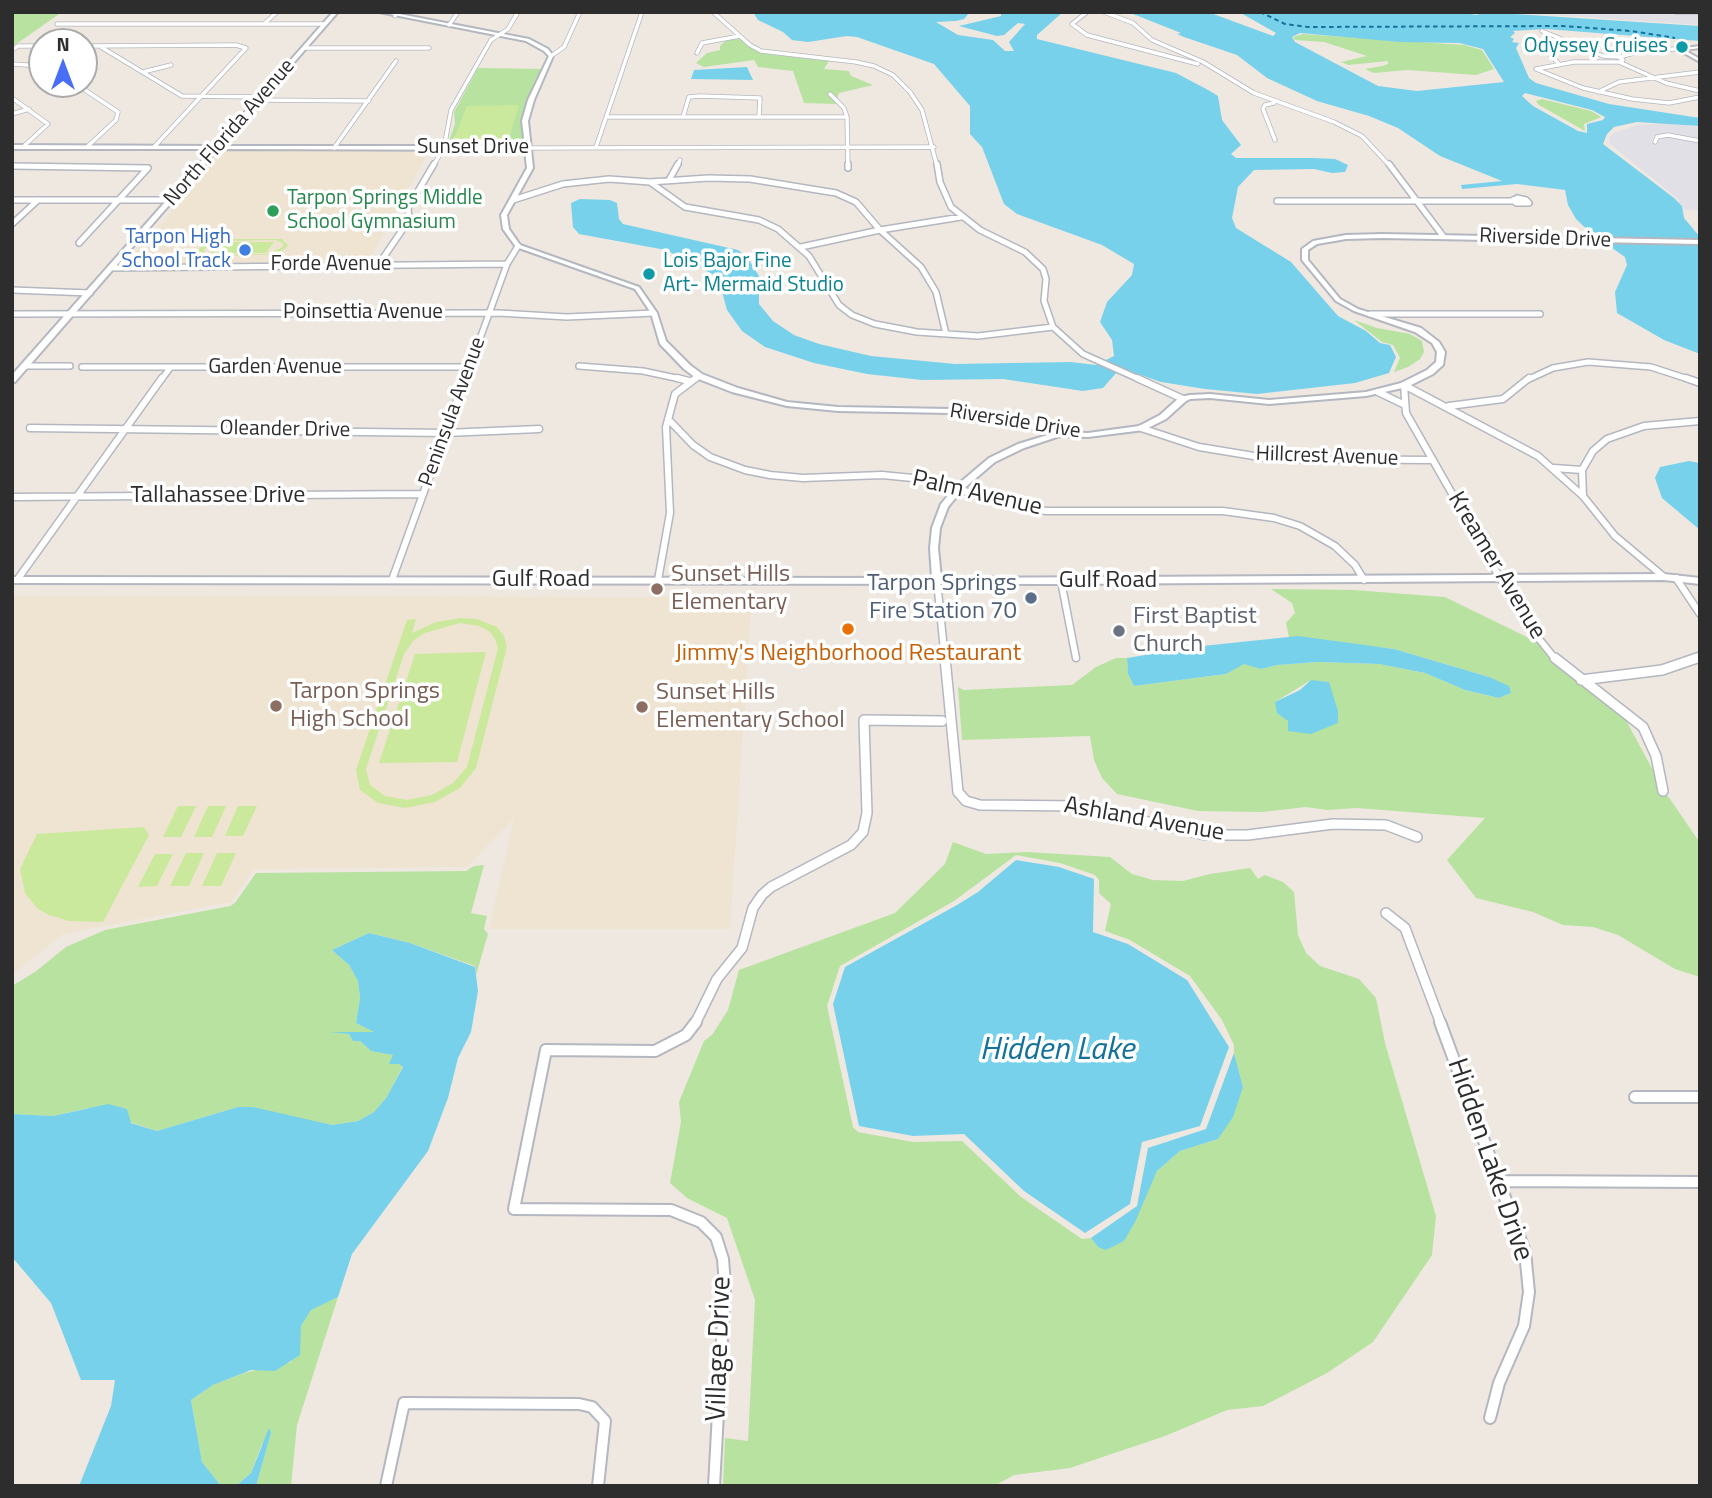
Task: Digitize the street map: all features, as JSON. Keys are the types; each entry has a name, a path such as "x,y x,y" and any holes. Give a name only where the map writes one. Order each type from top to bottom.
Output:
{"street":[{"path":"264,24 277,12"},
{"name":"North Florida Avenue","path":"12,380 336,12"},
{"path":"381,12 500,34 537,44 551,56"},
{"path":"449,25 458,12"},
{"path":"379,264 409,220 408,208 444,148 451,110 491,40 511,26 518,12"},
{"path":"518,246 506,229 504,219 530,168 525,121 531,100 551,56 564,47 580,12"},
{"path":"596,147 642,12"},
{"path":"713,12 755,49 769,53 856,62 887,71 916,100 934,147 943,192 961,217 989,235 1025,252 1040,265 1046,279 1044,301 1053,327 1075,348 1096,360 1183,399"},
{"path":"1087,12 1073,22 1074,27 1094,38 1208,65"},
{"path":"1104,12 1133,23 1152,40 1208,65 1244,88 1277,103 1334,122 1363,136 1381,153 1443,236"},
{"path":"1675,12 1700,12"},
{"path":"57,24 325,24"},
{"path":"1542,31 1604,58"},
{"path":"698,53 702,43 740,37"},
{"path":"1132,47 1152,40"},
{"path":"1558,64 1544,48 1549,44 1565,41"},
{"path":"99,46 236,45 246,48 154,147"},
{"path":"99,46 182,96 369,101"},
{"path":"1619,60 1644,50 1700,47"},
{"path":"304,48 429,48"},
{"path":"1679,50 1700,61"},
{"path":"1700,91 1654,78 1619,60 1604,58 1536,69 1598,92 1658,103 1680,103 1700,97"},
{"path":"334,148 396,61"},
{"path":"143,72 171,65"},
{"path":"1598,92 1613,83 1700,72"},
{"path":"830,94 844,108 847,117 848,168"},
{"path":"683,117 689,97 725,96 761,98 759,117"},
{"path":"12,98 48,124 23,147"},
{"path":"88,147 116,120 118,112 97,98"},
{"path":"1275,140 1263,108 1277,103"},
{"path":"12,114 29,109"},
{"path":"608,117 847,117"},
{"path":"1655,142 1657,136 1668,135 1700,141"},
{"name":"Sunset Drive","path":"12,147 934,147"},
{"path":"669,180 680,160"},
{"path":"12,166 147,167 149,171 79,243"},
{"path":"513,200 577,182 722,178 810,187 851,198 880,230 914,260 930,280 939,301 946,334"},
{"path":"650,182 685,207 775,226 802,247 811,258 827,289 847,311 884,326 946,334 999,335 1053,327"},
{"path":"12,200 171,200"},
{"path":"12,223 38,200"},
{"path":"1277,201 1513,201"},
{"path":"802,247 880,230 961,217"},
{"name":"Riverside Drive","path":"518,246 637,288 654,313 667,348 699,376 754,396 788,404 850,409 951,411 1004,419 1059,434 1100,434 1141,428 1163,417 1183,399 1200,396 1251,402 1292,401 1378,392 1404,385 1435,369 1441,360 1440,348 1418,330 1345,305 1329,292 1305,260 1305,250 1309,245 1325,239 1346,236 1443,236 1700,242"},
{"name":"Peninsula Avenue","path":"391,580 507,264 518,246"},
{"name":"Forde Avenue","path":"113,268 507,264"},
{"path":"12,290 90,293"},
{"name":"Poinsettia Avenue","path":"15,317 63,317 72,313 489,313 588,317 654,313"},
{"path":"1370,314 1540,314"},
{"path":"1449,406 1503,399 1532,376 1553,368 1588,362 1651,367 1700,383"},
{"path":"24,366 70,366"},
{"path":"579,366 643,371 689,381"},
{"name":"Garden Avenue","path":"82,367 468,367"},
{"path":"15,580 170,368"},
{"path":"658,580 670,513 665,441 668,419 673,400 689,381 699,376"},
{"path":"1404,385 1520,444 1552,467 1583,496 1615,536 1664,577"},
{"name":"Kreamer Avenue","path":"1404,385 1405,405 1433,460 1524,620 1559,663 1643,727 1656,756 1663,791"},
{"path":"1378,392 1405,405"},
{"name":"Palm Avenue","path":"668,419 701,451 745,470 792,477 899,476 935,480 1009,503 1046,511 1223,511 1274,518 1300,526 1329,541 1348,557 1364,580"},
{"path":"1583,496 1582,470 1599,445 1621,432 1653,424 1700,421"},
{"name":"Oleander Drive","path":"30,428 446,433 539,429"},
{"name":"Hillcrest Avenue","path":"1141,428 1199,447 1272,459 1433,460"},
{"path":"937,582 934,548 936,528 944,506 958,488 992,460 1021,446 1059,434"},
{"path":"1552,467 1582,470"},
{"name":"Tallahassee Drive","path":"12,497 423,494"},
{"name":"Gulf Road","path":"15,580 937,582 1664,577 1700,581"},
{"path":"1676,578 1700,614"},
{"path":"1060,581 1076,658"},
{"name":"Ashland Avenue","path":"937,582 958,792 966,801 980,805 1072,805 1205,835 1240,835 1333,824 1386,825 1417,837"},
{"path":"1581,680 1662,670 1695,660 1700,655"},
{"name":"Village Drive","path":"714,1486 724,1285 723,1259 716,1237 701,1222 671,1210 514,1209 546,1051 655,1051 686,1035 696,1025 717,979 743,948 753,908 762,895 771,887 850,845 863,832 867,813 864,720 942,720"},
{"name":"Hidden Lake Drive","path":"1386,913 1405,928 1525,1252 1529,1292 1524,1326 1499,1383 1490,1418"},
{"path":"1635,1097 1700,1097"},
{"path":"1500,1181 1700,1182"},
{"path":"386,1486 404,1403 586,1404 598,1411 605,1421 598,1486"}],"shaded area":[{"path":"1486,12 1700,13 1700,25 1570,16"},
{"path":"1668,123 1700,127 1700,140 1666,134 1654,136 1651,140 1652,143 1658,144 1658,140 1666,136 1700,142 1700,210 1685,210 1677,198 1610,144 1609,138 1614,133 1638,125"},
{"path":"430,150 367,263 125,264 224,151"},
{"name":"Tarpon Springs High School","path":"12,596 752,597 730,929 489,929 514,818 467,867 254,869 231,902 63,934 12,975"}],"green space":[{"path":"12,12 62,12 39,28 28,28 28,36 12,47"},
{"path":"1303,34 1464,45 1482,50 1494,69 1476,75 1407,70 1374,73 1365,69 1388,64 1388,61 1348,65 1341,62 1367,56 1324,42 1295,40 1293,37"},
{"path":"740,39 753,49 767,54 829,61 824,69 849,71 851,76 873,85 839,93 837,98 828,93 837,104 804,103 793,71 758,67 754,60 704,67 696,63 707,53 720,50 726,40"},
{"path":"478,68 543,69 522,120 524,145 448,144 455,124 454,112"},
{"path":"1542,99 1591,111 1601,117 1584,124 1585,131 1539,105 1536,101"},
{"path":"519,105 508,141 452,143 467,106"},
{"path":"221,239 282,239 288,246 277,254 287,254 194,257 200,255 199,249 203,245","holes":["275,240 283,243 283,247 267,254 212,255 203,251 209,244 221,241"]},
{"path":"220,242 274,242 266,253 211,253"},
{"path":"1354,320 1377,328 1410,334 1422,341 1424,352 1420,359 1408,367 1394,372 1400,358 1393,345 1382,342"},
{"path":"1271,589 1353,590 1445,597 1535,641 1556,665 1623,715 1654,772 1658,793 1668,796 1700,843 1700,977 1675,969 1618,935 1593,927 1563,925 1533,912 1476,898 1447,860 1485,818 1357,808 1327,810 1306,807 1262,812 1198,811 1117,794 1102,778 1094,760 1090,736 962,740 958,687 964,690 1072,685 1096,667 1116,658 1127,658 1128,674 1134,686 1226,674 1244,663 1261,669 1319,662 1379,664 1425,673 1465,690 1499,698 1511,693 1489,677 1394,649 1289,637 1286,623 1295,613 1292,603","holes":["1311,680 1288,731 1288,721 1275,702"]},
{"path":"461,618 477,619 497,627 504,636 507,647 476,768 460,788 435,802 405,808 378,803 360,790 356,770 407,620 416,619 412,633 436,622","holes":["460,623 479,626 489,631 498,648 467,767 453,783 432,795 407,800 385,796 370,785 366,769 404,654 414,640 425,633"]},
{"path":"486,652 457,762 379,763 415,654"},
{"path":"178,806 196,806 181,837 163,837"},
{"path":"208,806 226,806 212,837 194,837"},
{"path":"238,806 257,806 243,836 225,836"},
{"path":"144,827 149,835 103,922 69,921 49,915 38,909 25,893 20,869 37,834"},
{"path":"953,842 986,854 1027,852 1110,857 1132,874 1153,880 1183,881 1250,868 1258,879 1265,875 1283,882 1294,892 1298,935 1306,953 1320,966 1359,979 1376,998 1385,1043 1436,1216 1432,1255 1373,1342 1327,1373 1263,1406 1227,1410 1165,1436 1070,1468 1014,1475 994,1486 723,1486 725,1438 748,1441 755,1300 727,1218 687,1198 670,1183 681,1122 679,1102 704,1041 712,1035 728,1010 739,970 895,913 945,864","holes":["1016,855 1060,863 1095,875 1099,880 1099,893 1111,904 1105,931 1130,940 1190,976 1222,1020 1234,1045 1243,1087 1218,1139 1180,1151 1157,1171 1124,1241 1098,1247 1091,1238 1082,1239 1021,1197 962,1141 913,1142 858,1132 853,1127 827,1006 840,966 954,901"]},
{"path":"186,853 204,853 189,886 170,886"},
{"path":"217,853 236,853 221,886 202,886"},
{"path":"155,854 173,854 157,886 138,887"},
{"path":"484,865 471,913 487,916 484,929 488,934 476,975 475,966 410,943 369,933 332,950 349,965 358,981 360,998 356,1023 375,1032 340,1032 349,1034 353,1040 360,1041 371,1051 394,1055 393,1061 403,1066 386,1098 374,1112 358,1121 332,1125 238,1107 157,1131 88,1108 53,1116 12,1114 12,986 35,972 66,947 105,930 230,906 256,873 466,871 474,866"},
{"path":"338,1297 297,1425 291,1486 256,1486 271,1433 261,1446 251,1473 236,1486 221,1486 202,1462 191,1400 213,1385 244,1373 291,1362 301,1326 311,1309"}],"water":[{"path":"753,12 970,12 964,19 936,22 958,35 993,40 1005,51 1014,51 1009,42 1025,24 1018,23 1004,35 997,36 959,26 1001,16 1001,12 1063,12 1037,35 1037,39 1176,73 1210,91 1218,96 1222,120 1241,145 1231,154 1236,158 1335,159 1348,165 1345,172 1332,173 1314,169 1254,170 1238,187 1232,218 1236,228 1291,262 1338,316 1366,331 1380,343 1390,345 1396,357 1389,373 1355,383 1257,394 1161,382 1129,371 1117,372 1103,388 1083,391 1003,379 922,380 867,374 814,363 765,347 742,331 727,310 718,277 666,250 579,234 573,227 571,203 580,199 610,200 617,203 619,219 623,224 738,250 747,257 759,276 759,304 773,321 794,335 819,344 871,356 955,364 1071,362 1096,365 1114,356 1112,340 1100,322 1107,302 1132,275 1134,264 1102,245 1017,214 1004,204 982,147 970,134 970,106 934,64 857,37 808,42 792,40 783,32 758,20"},
{"path":"1128,12 1208,12 1273,36 1276,33 1239,12 1454,12 1478,15 1477,12 1484,12 1700,26 1700,41 1546,29 1513,31 1515,33 1510,37 1514,39 1512,42 1519,43 1516,48 1529,78 1536,83 1609,104 1700,118 1700,126 1637,122 1614,127 1603,144 1674,198 1682,206 1684,218 1700,237 1700,354 1664,340 1617,313 1615,292 1627,265 1625,257 1576,219 1568,205 1565,190 1517,184 1462,189 1461,185 1502,181 1440,156 1398,128 1369,116 1317,101 1267,78 1237,55 1177,34 1181,33","holes":["1300,33 1400,42 1459,43 1483,49 1504,82 1417,91 1378,86 1295,42 1292,37","1525,93 1592,110 1605,117 1587,124 1587,133 1578,131 1533,106 1522,96"]},
{"path":"747,67 753,80 691,79 694,70"},
{"path":"1689,461 1700,463 1700,530 1662,498 1655,478 1660,467"},
{"path":"1298,636 1394,649 1489,677 1509,686 1511,693 1499,698 1465,690 1425,673 1379,664 1319,662 1261,669 1244,664 1226,674 1134,686 1128,674 1127,658 1193,647"},
{"path":"1311,680 1329,682 1338,711 1338,723 1311,734 1288,731 1288,721 1277,713 1275,702 1300,690"},
{"name":"Hidden Lake","path":"1016,860 1059,867 1094,879 1093,932 1128,944 1187,980 1229,1047 1200,1126 1142,1142 1130,1204 1085,1233 1024,1191 964,1134 913,1136 859,1126 833,1004 845,967 978,892"},
{"path":"369,933 410,943 475,967 478,991 471,1032 458,1058 448,1098 428,1151 352,1254 338,1297 311,1310 301,1326 300,1355 275,1371 251,1370 213,1385 191,1400 202,1462 221,1486 79,1486 111,1406 115,1380 81,1380 51,1303 12,1257 12,1114 53,1116 108,1104 127,1109 131,1123 157,1131 238,1107 253,1107 332,1125 358,1121 374,1112 386,1098 403,1067 389,1064 393,1055 371,1051 360,1041 353,1041 349,1034 330,1032 374,1032 356,1023 360,998 358,981 349,965 332,950"},
{"path":"1234,1053 1243,1087 1233,1117 1218,1139 1180,1151 1157,1171 1124,1241 1106,1250 1098,1247 1091,1238 1137,1206 1148,1148 1206,1129"},
{"path":"269,1428 271,1433 256,1486 236,1486 251,1473"}],"ferry route":[{"path":"1260,12 1285,24 1308,27 1563,26 1631,31 1675,38"}],"place":[{"name":"Odyssey Cruises","path":"1682,47"},
{"name":"Tarpon Springs Middle School Gymnasium","path":"273,211"},
{"name":"Tarpon High School Track","path":"245,250"},
{"name":"Lois Bajor Fine Art- Mermaid Studio","path":"649,274"},
{"name":"Sunset Hills Elementary","path":"657,589"},
{"name":"Tarpon Springs Fire Station 70","path":"1031,598"},
{"name":"Jimmy's Neighborhood Restaurant","path":"848,629"},
{"name":"First Baptist Church","path":"1119,631"},
{"name":"Tarpon Springs High School","path":"276,706"},
{"name":"Sunset Hills Elementary School","path":"642,707"}]}
